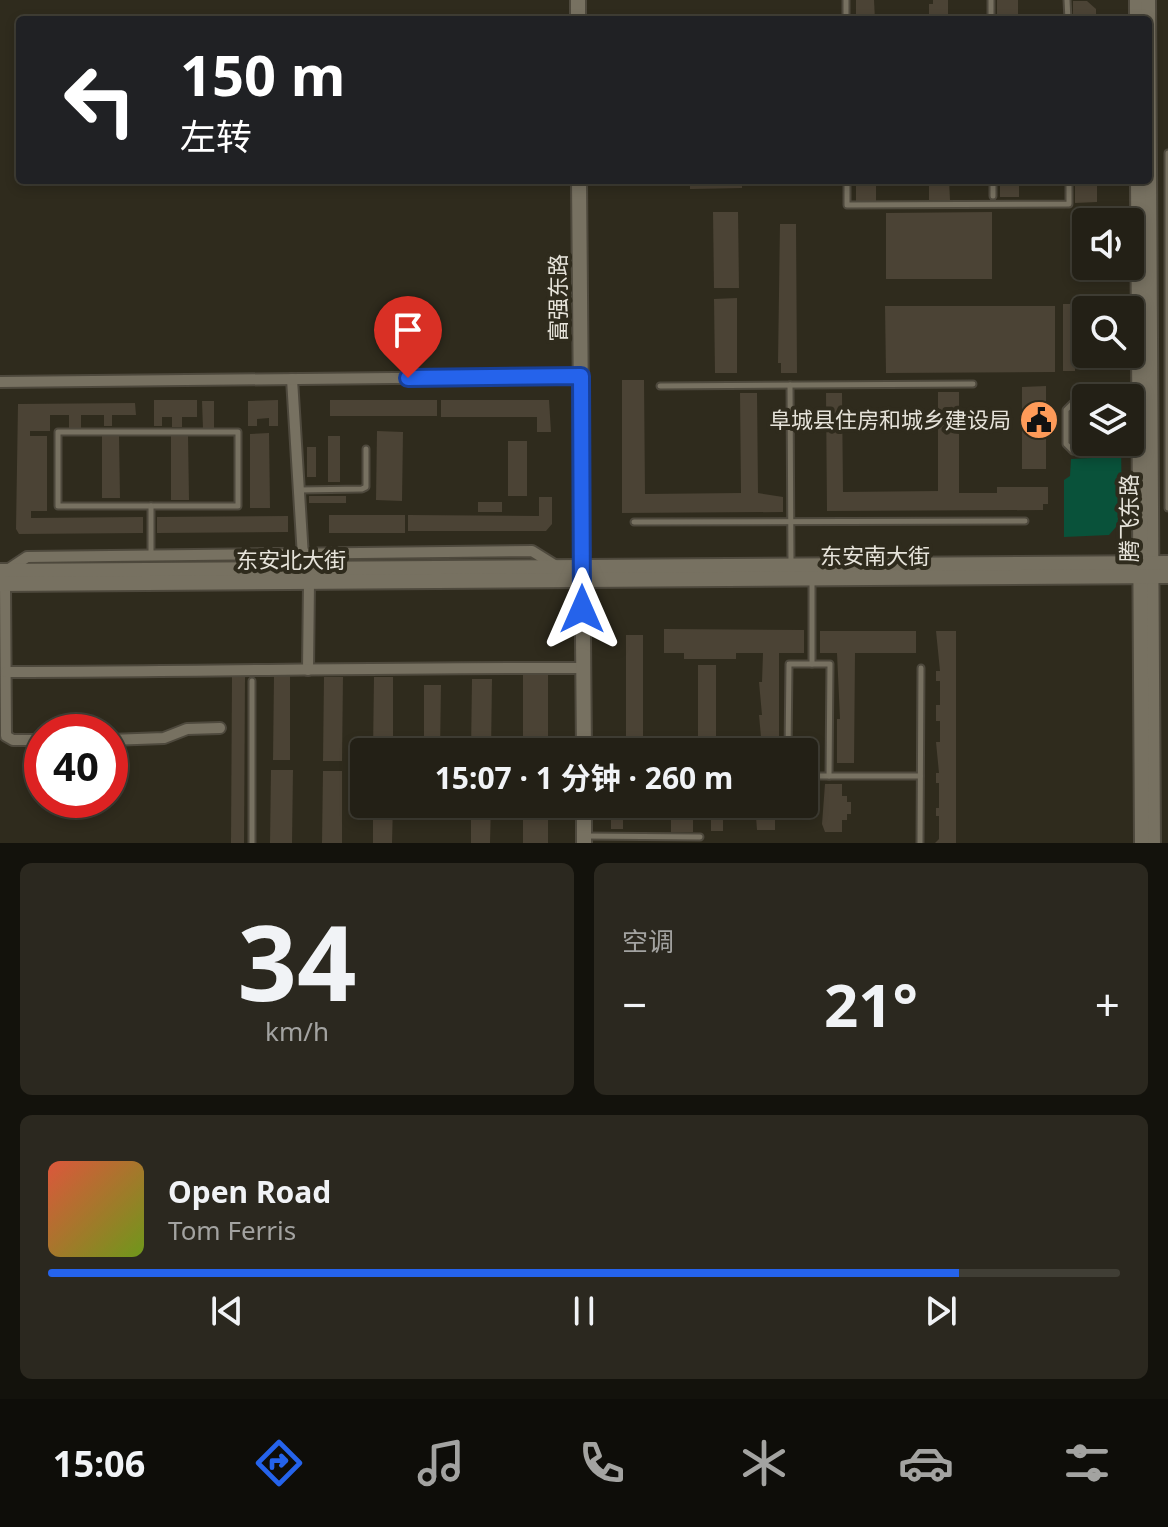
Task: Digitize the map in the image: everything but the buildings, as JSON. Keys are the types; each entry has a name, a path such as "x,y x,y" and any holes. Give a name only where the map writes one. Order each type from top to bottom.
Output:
{"street":[{"name":"富强东路","path":"579,184 584,738"},
{"name":"腾飞东路","path":"1136,384 1138,184"},
{"name":"腾飞东路","path":"1142,843 1149,184"},
{"path":"0,382 581,376"},
{"path":"292,379 305,568 308,670"},
{"name":"腾飞东路","path":"1137,456 1146,569 1153,843"},
{"path":"24,741 6,736 3,578 27,557 151,555 305,568"},
{"name":"东安南大街","path":"582,573 812,578 1146,569 1168,563"},
{"name":"东安南大街","path":"582,573 791,565 1146,569 1168,576"},
{"name":"东安北大街","path":"3,578 305,568 558,567 582,573"},
{"name":"东安北大街","path":"305,568 582,573"},
{"path":"6,672 583,668"},
{"path":"128,739 164,738 187,729 220,728"},
{"path":"584,818 584,839"}],"lane":[{"path":"1168,153 1168,508"},
{"path":"847,184 847,205 1069,204 1069,184"},
{"path":"993,184 993,196"},
{"path":"1150,267 1168,266"},
{"path":"660,386 973,384"},
{"path":"790,385 791,565"},
{"path":"1072,404 1066,410 1066,444 1072,450"},
{"path":"58,432 238,432 238,506 151,506 58,506 58,432"},
{"path":"298,490 366,487 366,449"},
{"path":"151,506 151,555"},
{"path":"634,522 1025,521"},
{"path":"812,578 812,664"},
{"path":"788,738 789,664 830,664 829,776"},
{"path":"920,843 921,668"},
{"path":"252,681 252,843"},
{"path":"818,776 920,776"},
{"path":"584,839 700,837"}],"green space":[{"path":"1121,456 1122,520 1109,535 1064,537 1064,480 1070,476 1071,459"}],"place":[{"name":"阜城县住房和城乡建设局","path":"1039,420"}],"route":[{"path":"408,378 581,376 582,609"}]}
